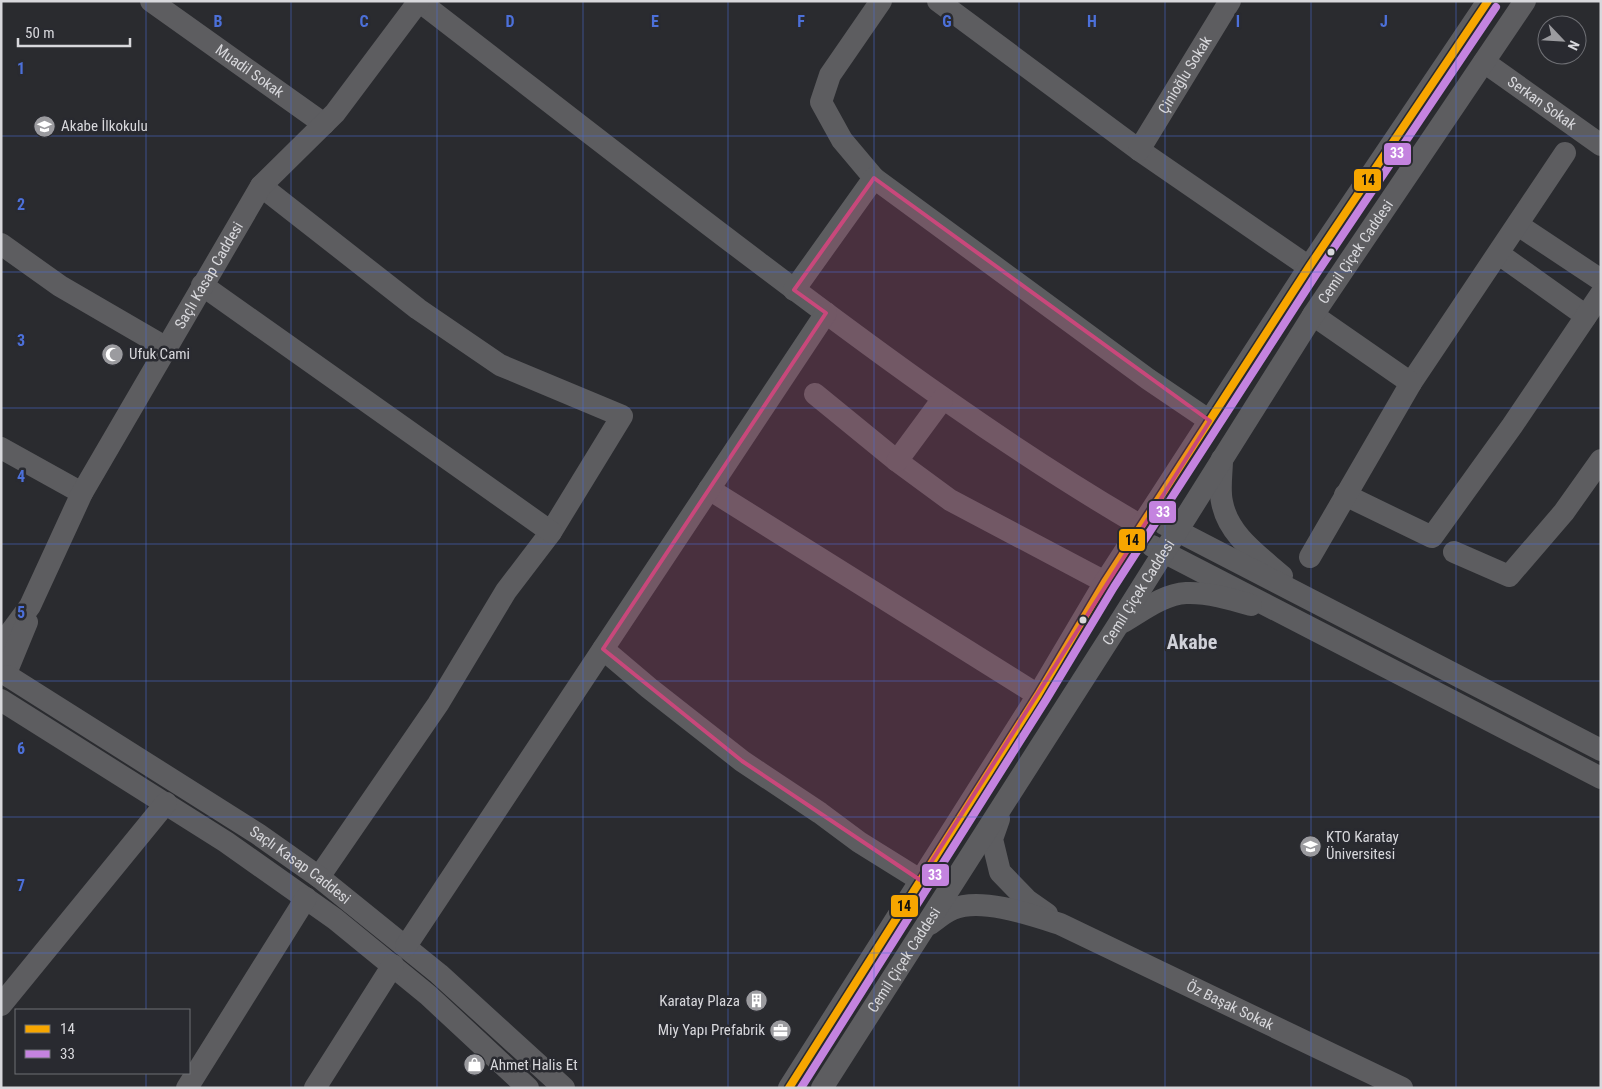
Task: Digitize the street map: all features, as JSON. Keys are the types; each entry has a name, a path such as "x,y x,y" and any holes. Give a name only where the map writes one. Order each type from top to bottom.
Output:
{"street":[{"name":"Muadil Sokak","path":"151,1 324,124"},
{"name":"Saçlı Kasap Caddesi","path":"1,645 30,606 82,494 165,347 260,186 335,113 419,1"},
{"path":"419,1 794,290 942,400 1072,486 1143,527 1165,552 1601,778"},
{"path":"881,1 830,75 820,102 842,140 874,178 1148,379 1210,421"},
{"path":"938,1 1139,150 1308,267"},
{"name":"Çinioğlu Sokak","path":"1139,150 1230,1"},
{"name":"Cemil Çiçek Caddesi","path":"789,1088 1038,695 1105,582 1143,527 1308,267 1488,1"},
{"name":"Cemil Çiçek Caddesi","path":"822,1088 1165,552 1176,531 1313,315 1525,1"},
{"name":"Serkan Sokak","path":"1484,62 1601,145"},
{"path":"1310,557 1412,383 1565,153"},
{"path":"794,290 874,178"},
{"path":"260,186 418,309 500,364 622,416 551,532 506,591 438,704 319,877"},
{"path":"1518,225 1601,280"},
{"path":"1,244 60,286 165,347"},
{"path":"1499,254 1586,316"},
{"path":"202,285 551,532"},
{"path":"1345,495 1432,537 1512,426 1601,294"},
{"path":"406,946 826,314"},
{"path":"1313,315 1412,383"},
{"path":"815,394 897,461 950,500 1105,582"},
{"path":"897,461 942,400"},
{"path":"1,448 82,494"},
{"path":"1222,459 1222,502 1230,524 1242,542 1314,602"},
{"path":"1454,552 1509,576 1564,512 1601,460"},
{"path":"709,489 1038,695"},
{"path":"1143,527 1176,531 1601,750"},
{"path":"1118,625 1156,602 1185,593 1229,599 1287,615"},
{"name":"Saçlı Kasap Caddesi","path":"30,606 24,634 5,672 258,834 319,877 406,946 564,1088"},
{"path":"603,649 648,688 742,761 820,813 859,842 920,880"},
{"path":"1,698 8,689 5,672"},
{"name":"Saçlı Kasap Caddesi","path":"1,698 251,858 306,898 428,994 528,1088"},
{"path":"1006,798 992,839 1000,872 1027,900 1060,924"},
{"path":"1,1005 166,803"},
{"path":"187,1088 306,898"},
{"path":"922,930 953,908 987,905 1025,912 1060,924"},
{"name":"Öz Başak Sokak","path":"1060,924 1402,1088"},
{"path":"315,1088 393,966"}],"highlighted area":[{"path":"874,178 1210,421 920,880 742,761 603,649 826,313 794,290"}],"transit line":[{"name":"14","path":"789,1088 1038,695 1105,582 1309,267 1488,1"},
{"name":"33","path":"801,1088 1046,700 1114,587 1317,273 1496,7"}],"place":[{"name":"Akabe İlkokulu","path":"45,126"},
{"name":"Ufuk Cami","path":"113,354"},
{"name":"KTO Karatay Üniversitesi","path":"1310,846"},
{"name":"Karatay Plaza","path":"756,1001"},
{"name":"Miy Yapı Prefabrik","path":"781,1030"},
{"name":"Ahmet Halis Et","path":"474,1065"}],"district":[{"name":"Akabe","path":"1192,642"}]}
